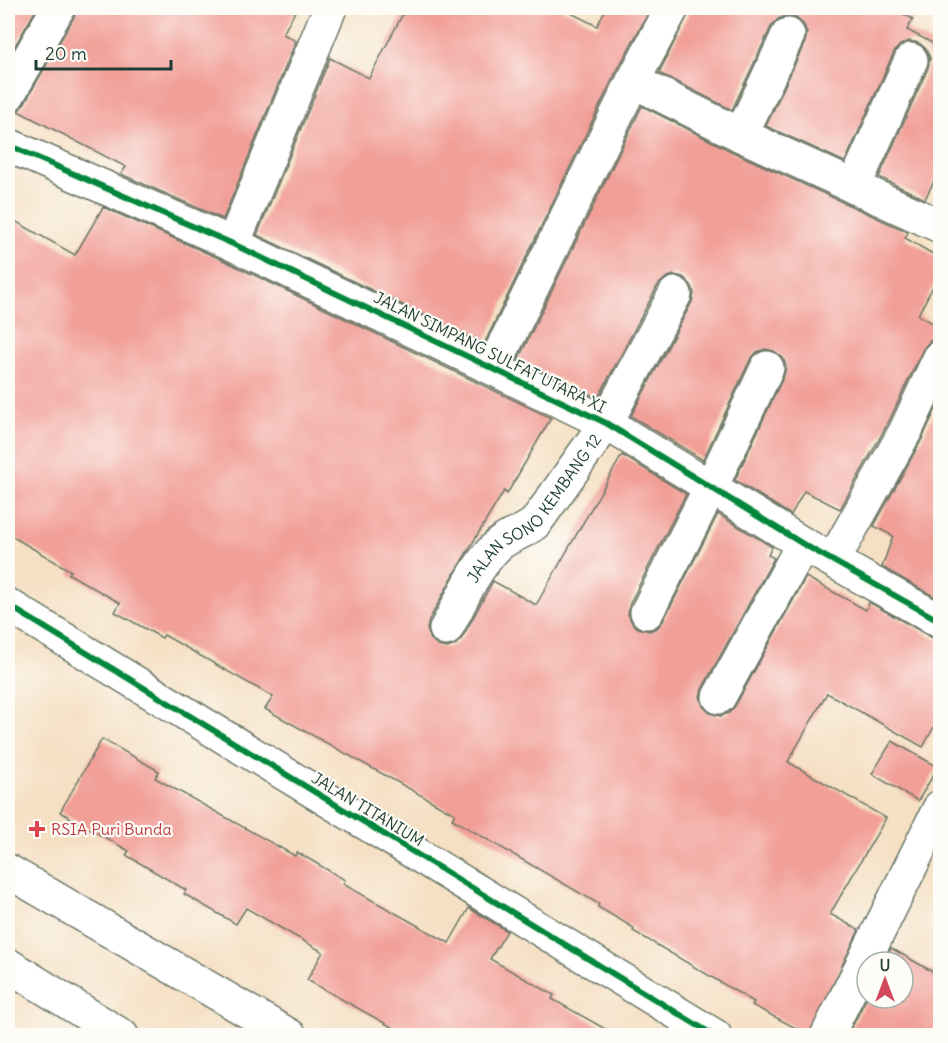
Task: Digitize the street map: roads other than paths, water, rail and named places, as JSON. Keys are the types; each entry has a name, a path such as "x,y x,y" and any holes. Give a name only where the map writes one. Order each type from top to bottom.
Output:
{"street":[{"path":"8,94 58,8"},
{"path":"233,244 330,8"},
{"path":"493,368 633,81 672,8"},
{"path":"741,135 788,35"},
{"path":"854,187 911,60"},
{"path":"633,81 741,135 940,226"},
{"name":"JALAN SIMPANG SULFAT UTARA XI","path":"8,145 233,244 606,423 803,544 834,559 940,621"},
{"name":"JALAN SONO KEMBANG 12","path":"446,629 481,566 494,548 510,535 531,527 537,522 606,423 675,294"},
{"path":"834,559 906,430 940,357"},
{"path":"647,612 711,487 767,368"},
{"path":"719,698 803,544"},
{"name":"JALAN TITANIUM","path":"8,605 715,1035"},
{"path":"827,1035 940,807"},
{"path":"8,871 290,1035"},
{"path":"8,965 122,1035"}],"place":[{"name":"RSIA Puri Bunda","path":"37,829"}]}
